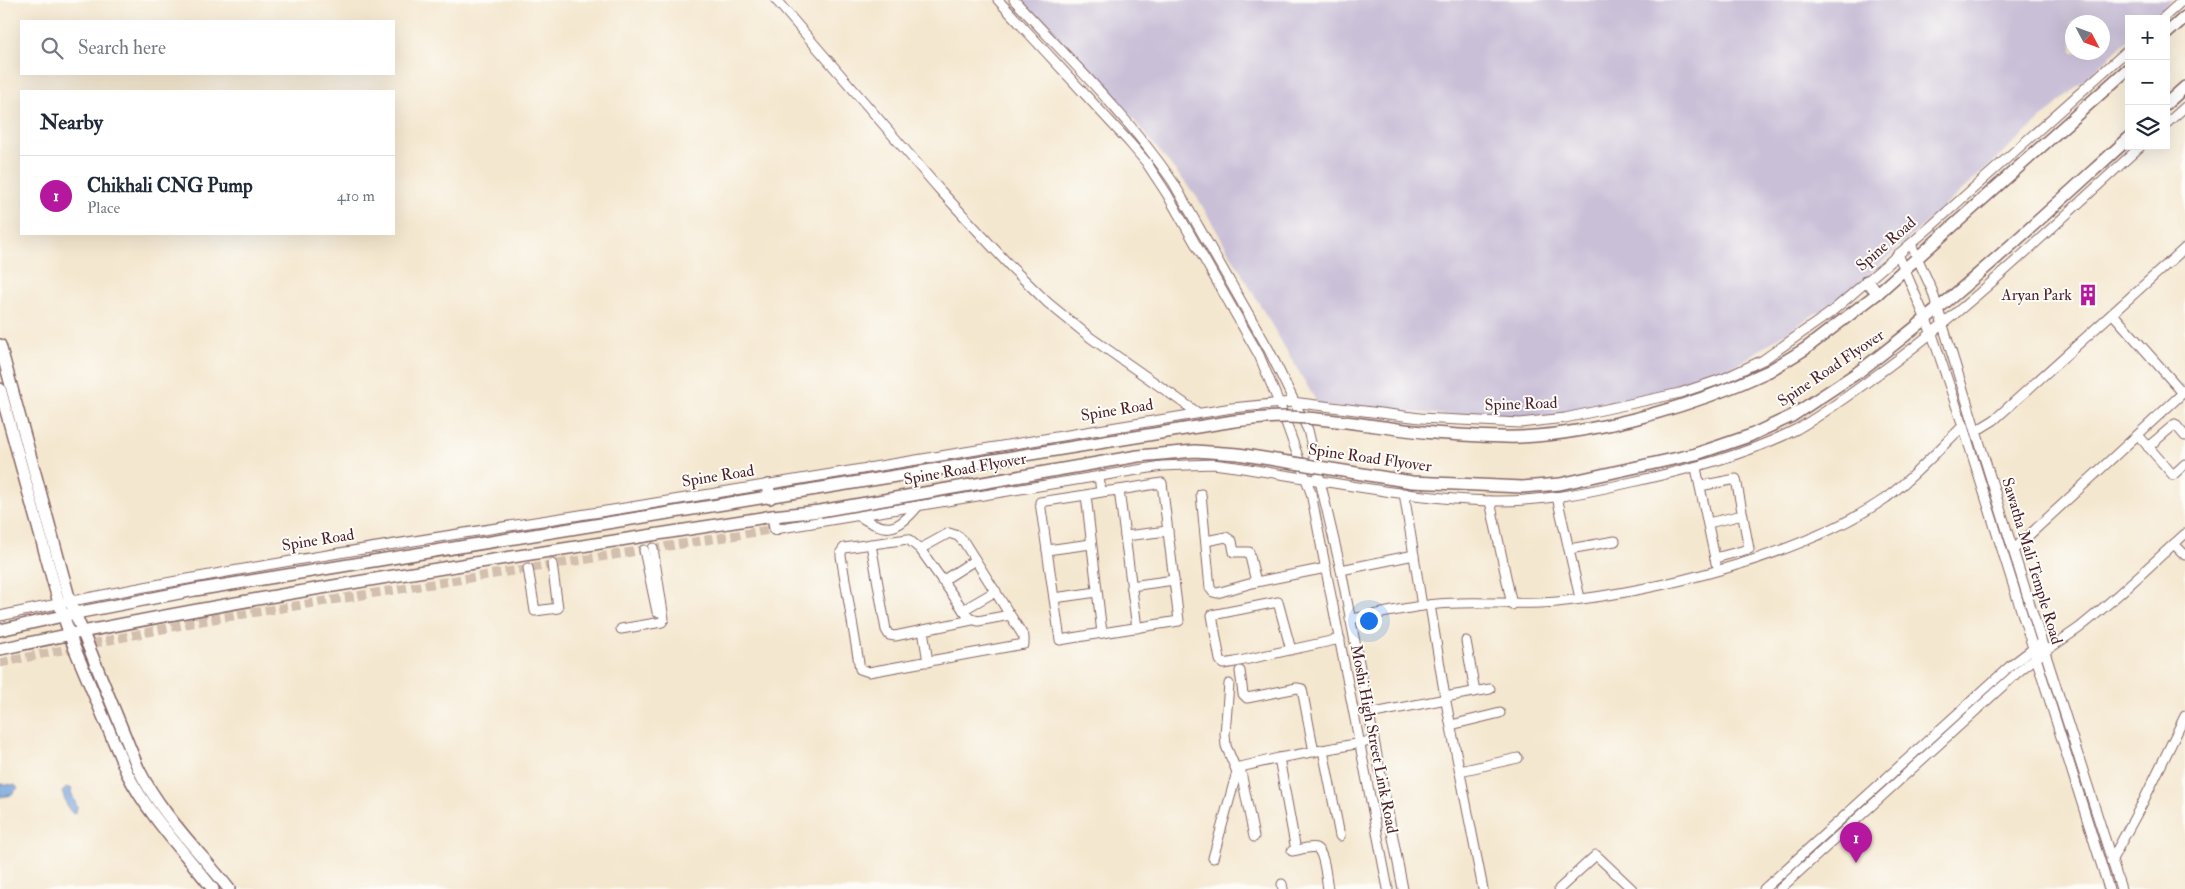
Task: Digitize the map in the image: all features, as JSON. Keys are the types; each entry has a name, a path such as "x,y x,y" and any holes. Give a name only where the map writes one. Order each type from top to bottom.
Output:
{"main road":[{"path":"2170,30 2185,17"},
{"name":"Spine Road","path":"1906,269 2125,72"},
{"path":"2170,100 2185,87"},
{"path":"1926,319 2125,142"},
{"name":"Spine Road Flyover","path":"770,498 1261,418 1318,419 1419,431 1520,437 1554,434 1622,421 1730,390 1769,372 1811,344 1906,269"},
{"path":"1867,281 1878,293"},
{"name":"Spine Road Flyover","path":"773,516 820,511 1138,456 1196,451 1238,454 1412,482 1522,487 1560,484 1724,446 1792,416 1857,373 1926,319"},
{"path":"0,345 64,602 64,616 70,634 137,792 214,889"},
{"path":"0,389 64,602 76,613 147,786 229,889"},
{"path":"768,485 770,498"},
{"name":"Spine Road","path":"0,630 76,613 264,578 770,498"},
{"path":"0,648 267,597 773,516 775,529"}],"street":[{"path":"776,0 939,189 1016,272 1048,303 1091,338 1198,413"},
{"name":"Moshi High Street Link Road","path":"998,0 1146,162 1222,287 1259,355 1279,403 1311,493 1388,889"},
{"name":"Moshi High Street Link Road","path":"1014,0 1134,130 1156,157 1173,182 1238,294 1269,350 1308,430 1341,570 1403,889"},
{"path":"2166,15 2183,0"},
{"path":"1019,22 1027,14"},
{"name":"Spine Road","path":"0,616 64,602 262,566 768,485 1198,413 1294,402 1437,420 1520,423 1565,418 1680,393 1725,378 1771,354 1830,313 1911,244 2125,53"},
{"path":"2170,120 2185,107"},
{"path":"775,529 1162,466 1213,464 1404,493 1490,501 1557,497 1696,468 1754,449 1798,428 1824,412 1944,325 2137,150"},
{"name":"Sawatha Mali Temple Road","path":"1911,244 1944,325 2013,550 2040,647 2036,656 2110,889"},
{"path":"1976,430 1994,420 2185,248"},
{"name":"Sawatha Mali Temple Road","path":"1898,254 1932,334 2121,889"},
{"path":"2013,550 2184,392 2113,314"},
{"path":"2148,447 2175,424 2185,436"},
{"path":"1350,619 1426,606 1458,603 1512,605 1580,598 1690,578 1718,570 1797,543 1862,513 1911,477 1963,426"},
{"path":"2138,435 2173,475 2185,464"},
{"path":"1696,468 1718,570"},
{"path":"1099,476 1101,492"},
{"path":"1700,486 1736,479 1749,549 1715,558"},
{"path":"1162,483 1179,621 1060,640 1040,502 1101,492 1162,483"},
{"path":"1119,490 1137,628"},
{"path":"1404,493 1414,555 1446,698 1483,889"},
{"path":"1201,494 1210,588 1212,592 1217,593 1256,582 1326,568"},
{"path":"1086,495 1102,633"},
{"path":"1557,497 1580,598"},
{"path":"1490,501 1512,605"},
{"path":"859,516 877,527 891,526 902,524 918,506"},
{"path":"1708,523 1743,515"},
{"path":"891,526 893,540"},
{"path":"1125,536 1168,531"},
{"path":"920,548 949,533 954,534 964,542 1024,637 1024,644 869,672 860,669 841,552 844,548 908,539 920,548 972,620"},
{"path":"1764,889 2040,647 2080,627 2185,534"},
{"path":"1206,541 1230,538 1234,552 1249,552 1256,582"},
{"path":"1569,549 1615,541"},
{"path":"871,544 886,630 890,635 895,636 972,620 978,621 1010,615"},
{"path":"1047,550 1092,544"},
{"path":"2174,544 2185,555"},
{"path":"622,628 662,622 664,619 649,549 657,612"},
{"path":"1341,570 1414,555"},
{"path":"942,581 976,560"},
{"path":"528,568 535,611 558,608 552,564"},
{"path":"1131,586 1174,580"},
{"path":"963,610 996,591"},
{"path":"1054,598 1097,592"},
{"path":"1291,650 1278,602 1212,616 1220,660 1224,664 1291,650 1340,639"},
{"path":"923,630 928,662"},
{"path":"1466,641 1475,691"},
{"path":"1780,889 2036,656"},
{"path":"1240,671 1243,694 1247,698 1297,688 1302,689 1340,836"},
{"path":"1229,684 1224,734 1226,746 1238,768 1254,837"},
{"path":"1369,714 1490,689"},
{"path":"1451,726 1500,713"},
{"path":"2111,861 2142,804 2185,716"},
{"path":"1238,768 1279,758 1374,741"},
{"path":"1279,758 1294,848 1313,847 1322,854 1328,889"},
{"path":"1460,771 1518,758"},
{"path":"1213,858 1238,768"},
{"path":"1559,889 1596,855 1632,889"}],"shaded area":[{"path":"1022,0 2172,0 2155,15 2125,15 2125,43 2110,56 2110,15 2065,15 2065,60 2106,60 1853,289 1718,377 1554,422 1319,406 1197,197 1105,85 1048,31"}],"water":[{"path":"0,784 15,785 18,788 11,795 0,797"},
{"path":"67,787 72,789 71,792 77,807 76,812 73,814 68,808 62,792"}],"tunnel":[{"path":"0,663 201,621 775,529"}],"place":[{"name":"Aryan Park","path":"2088,295"},
{"name":"Chikhali CNG Pump","path":"1856,863"}]}
